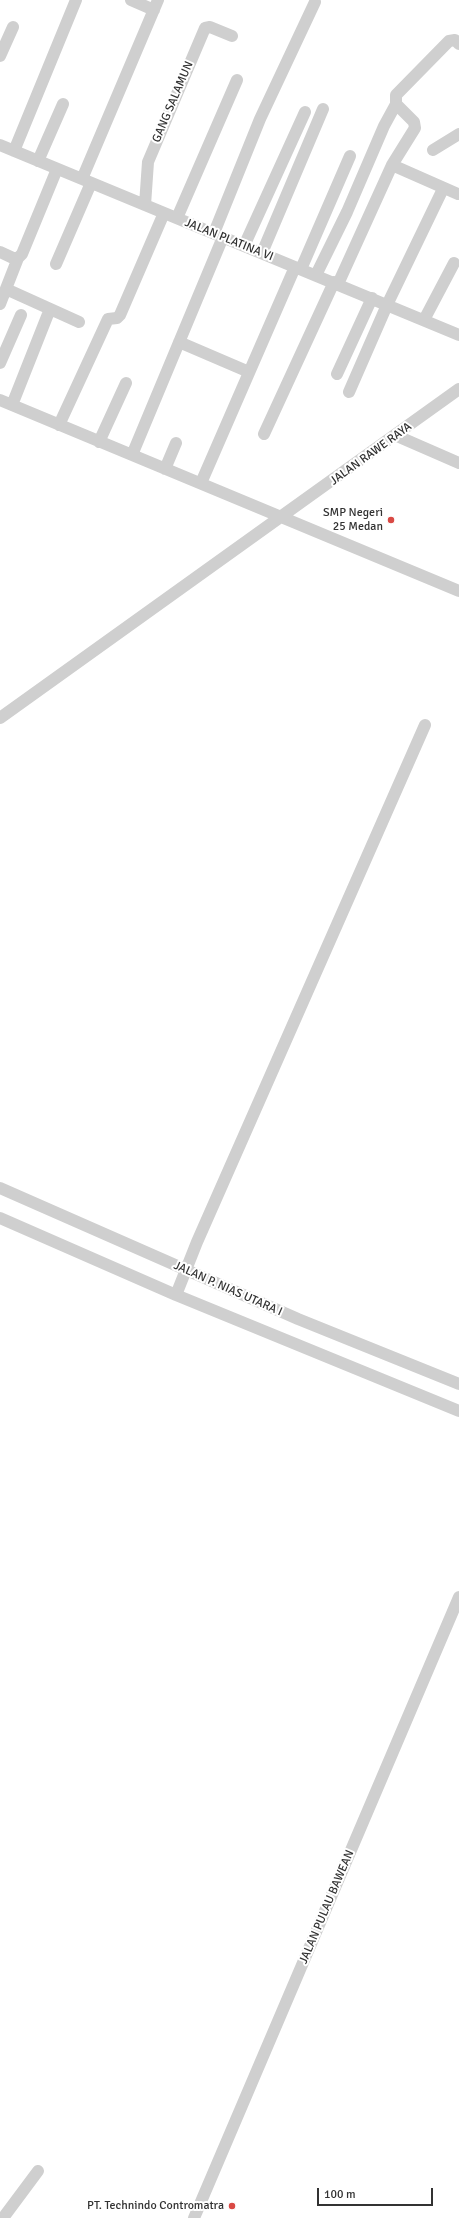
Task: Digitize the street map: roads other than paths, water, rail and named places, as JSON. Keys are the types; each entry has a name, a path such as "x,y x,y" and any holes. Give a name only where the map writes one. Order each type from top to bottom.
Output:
{"street":[{"path":"14,151 76,0"},
{"path":"56,264 135,50 156,5 131,0"},
{"path":"132,455 179,342 260,119 315,2"},
{"path":"0,56 13,27"},
{"name":"GANG SALAMUN","path":"145,205 148,162 205,28 210,27 232,36"},
{"path":"316,275 347,212 384,126 396,104 396,96 449,40 455,40 459,44"},
{"path":"176,218 237,80"},
{"path":"38,160 62,104"},
{"path":"264,434 392,165 416,125 396,104"},
{"path":"262,253 323,109"},
{"path":"244,246 304,112"},
{"path":"434,150 459,134"},
{"name":"JALAN PLATINA VI","path":"0,144 459,335"},
{"path":"201,483 248,372 350,156"},
{"path":"392,165 458,194"},
{"path":"0,304 18,258 22,254 57,169"},
{"path":"349,392 387,305 441,192"},
{"path":"60,425 108,319 117,318 120,315 164,213"},
{"path":"0,252 18,258"},
{"path":"424,320 454,263"},
{"path":"6,289 79,322"},
{"path":"337,374 372,298"},
{"path":"12,405 50,309"},
{"path":"0,363 21,315"},
{"path":"179,342 248,372"},
{"path":"100,442 126,383"},
{"name":"JALAN RAWE RAYA","path":"0,718 397,436 459,390"},
{"path":"0,400 201,483 277,521 459,591"},
{"path":"397,436 459,463"},
{"path":"165,469 176,444"},
{"path":"176,1295 425,725"},
{"name":"JALAN P. NIAS UTARA I","path":"0,1188 367,1348 459,1384"},
{"name":"JALAN P. NIAS UTARA I","path":"0,1218 176,1295 459,1411"},
{"name":"JALAN PULAU BAWEAN","path":"194,2218 459,1597"},
{"path":"2,2218 38,2171"}],"place":[{"name":"SMP Negeri 25 Medan","path":"391,520"},
{"name":"PT. Technindo Contromatra","path":"232,2206"}]}
